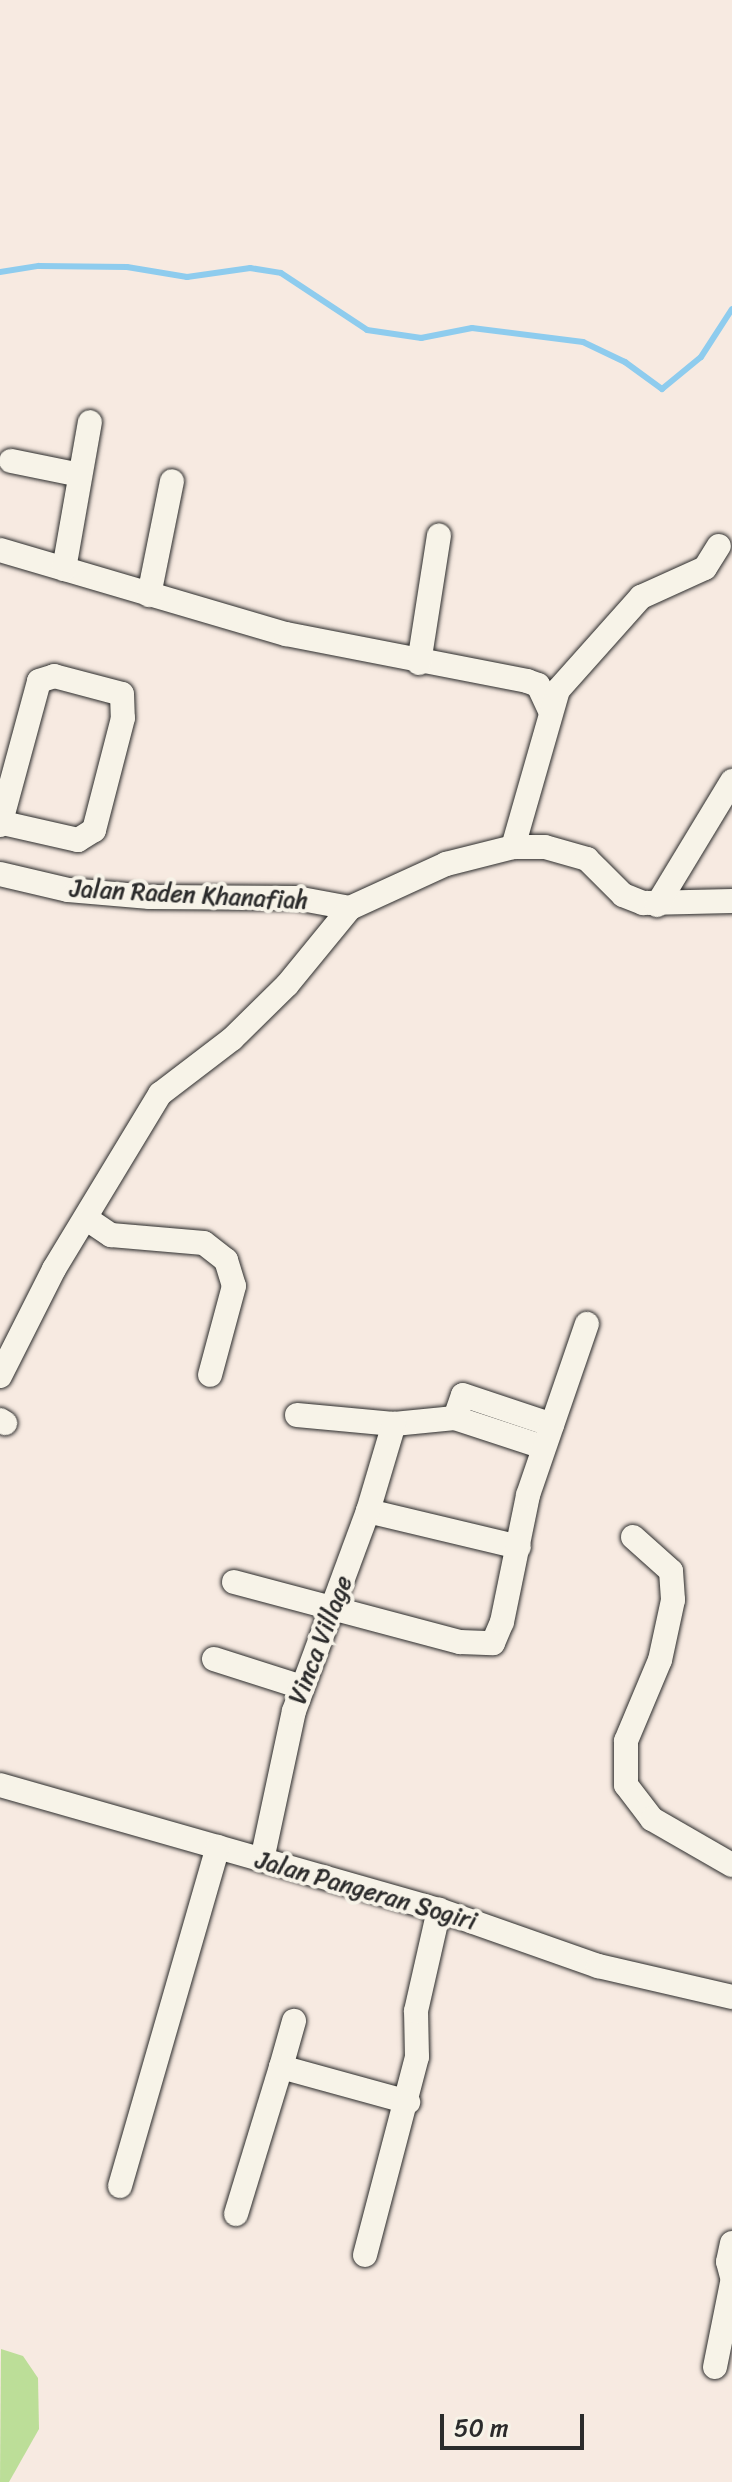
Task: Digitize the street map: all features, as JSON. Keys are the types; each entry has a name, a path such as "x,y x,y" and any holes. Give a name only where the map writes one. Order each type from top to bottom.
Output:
{"street":[{"path":"64,569 90,422"},
{"path":"11,461 80,475"},
{"path":"149,595 172,481"},
{"path":"419,663 439,536"},
{"path":"513,847 558,690 641,597 705,568 719,546"},
{"path":"0,550 286,634 538,685 550,711"},
{"path":"54,676 122,694 123,718 94,830 78,840 1,824 39,681 54,676"},
{"path":"657,905 732,781"},
{"path":"0,1376 54,1269 160,1094 232,1039 287,985 350,908 446,864 513,847 568,850 587,859 623,895 657,905 732,901"},
{"name":"Jalan Raden Khanafiah","path":"0,874 68,890 150,897 296,898 350,908"},
{"path":"87,1219 111,1235 204,1243 226,1260 234,1286 210,1375"},
{"path":"234,1582 486,1646 497,1638 548,1436 587,1324"},
{"path":"297,1415 394,1424 455,1418 548,1436"},
{"name":"Vinca Village","path":"262,1860 302,1687 335,1607 394,1424"},
{"path":"368,1511 519,1547"},
{"path":"633,1537 671,1571 673,1600 660,1660 626,1741 622,1770 626,1785 652,1819 732,1865"},
{"path":"214,1659 302,1687"},
{"name":"Jalan Pangeran Sogiri","path":"0,1785 439,1910 598,1966 732,1997"},
{"path":"120,2186 218,1847"},
{"path":"365,2255 408,2102 417,2057 416,2011 439,1910"},
{"path":"236,2214 294,2021"},
{"path":"281,2067 408,2102"},
{"path":"732,2243 728,2262 732,2277"},
{"path":"715,2367 732,2283"}],"green space":[{"path":"1,2349 23,2356 38,2378 39,2429 9,2482 0,2482"}],"waterway":[{"path":"0,272 39,266 127,267 187,277 250,268 281,273 367,330 421,338 472,328 583,342 625,362 662,389 701,357 732,309"}]}
